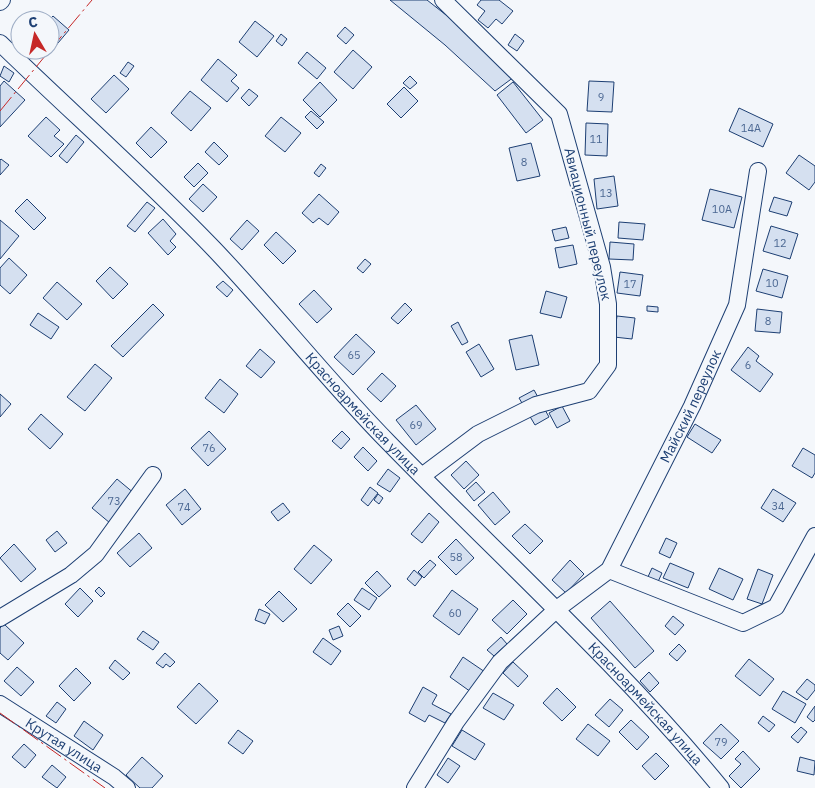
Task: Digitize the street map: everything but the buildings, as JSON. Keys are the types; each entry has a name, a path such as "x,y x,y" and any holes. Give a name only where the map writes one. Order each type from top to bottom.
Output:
{"street":[{"name":"Авиационный переулок","path":"422,476 478,434 536,406 589,392 608,365 608,304 602,267 559,114 444,0"},
{"name":"Красноармейская улица","path":"0,43 212,247 267,305 345,398 557,609 678,736 721,788"},
{"name":"Майский переулок","path":"415,788 456,722 500,662 557,609 609,570 692,406 737,305 758,171"},
{"path":"0,618 71,575 96,554 153,475"},
{"path":"609,570 743,623 776,607 815,536"},
{"name":"Крутая улица","path":"0,704 114,776 127,788"}],"power":[{"path":"60,38 92,0"},
{"path":"0,111 42,60"},
{"path":"0,713 105,788"}]}
